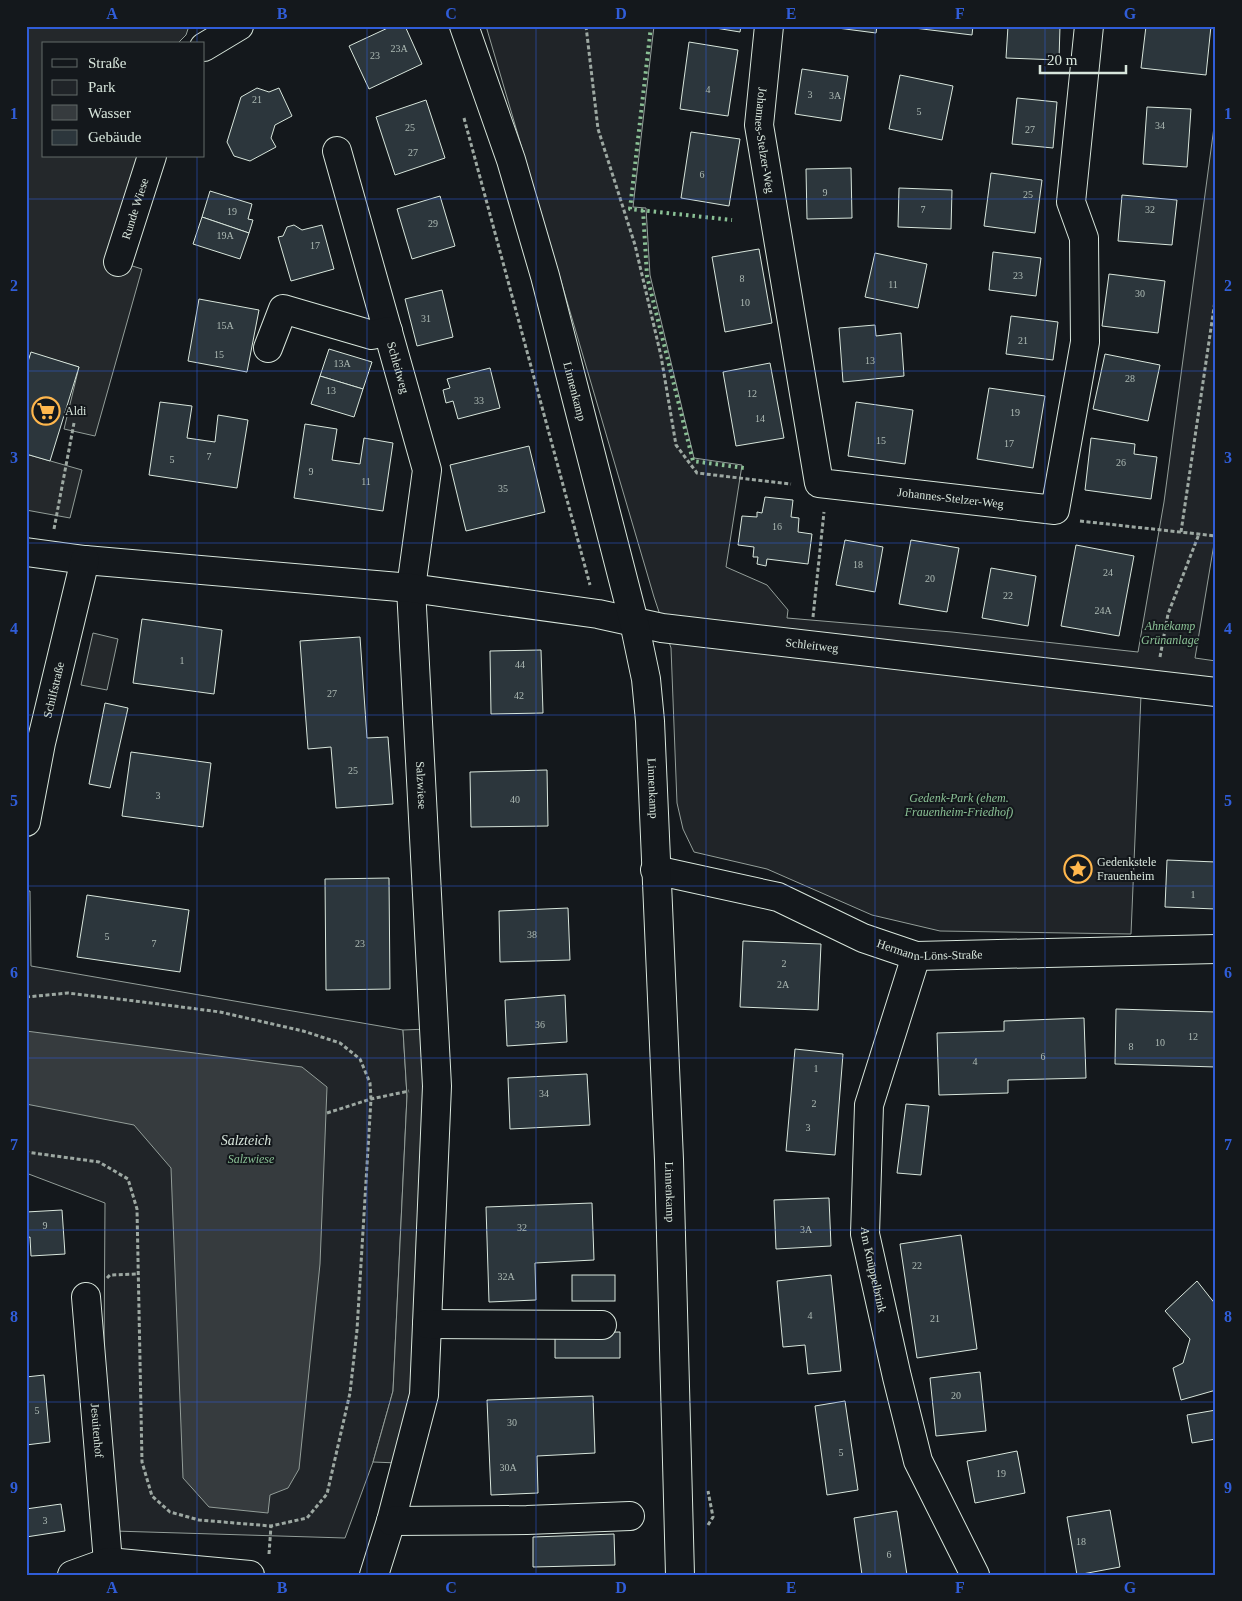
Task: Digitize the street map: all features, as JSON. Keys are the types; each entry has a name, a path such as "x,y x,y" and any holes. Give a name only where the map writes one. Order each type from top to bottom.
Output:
{"street":[{"path":"205,46 239,26"},
{"name":"Linnenkamp","path":"464,26 511,160 545,276 634,622 646,679 650,721 669,1160 680,1575"},
{"name":"Johannes-Stelzer-Weg","path":"769,26 759,125 824,483 1055,510"},
{"path":"1055,510 1085,342 1084,238 1071,202 1089,26"},
{"name":"Schleitweg","path":"337,151 427,470 411,588"},
{"name":"Runde Wiese","path":"118,262 151,158"},
{"path":"268,348 283,309 372,335 388,331"},
{"name":"Schleitweg","path":"38,553 85,560 411,588 598,614 662,628 1216,692"},
{"name":"Schilfstraße","path":"26,822 41,743 85,560"},
{"name":"Salzwiese","path":"374,1575 391,1521 424,1395 437,1086 411,588"},
{"name":"Hermann-Löns-Straße","path":"655,870 778,898 863,938 916,956 1216,949"},
{"name":"Am Knüppelbrink","path":"916,956 869,1105 865,1234 918,1460 975,1575"},
{"name":"Jesuitenhof","path":"86,1297 108,1562"},
{"path":"427,1324 602,1325"},
{"path":"391,1521 527,1520 630,1516"},
{"path":"72,1575 108,1562 250,1575"}],"path":[{"path":"586,26 598,130 635,245 661,356 676,445 697,473 805,486 824,483 810,646"},
{"path":"462,110 598,614"},
{"path":"1182,532 1216,294"},
{"path":"38,553 74,423"},
{"path":"1055,510 1068,519 1216,536"},
{"path":"1154,685 1168,614 1198,534"},
{"path":"26,997 68,993 220,1012 303,1031 340,1043 360,1059 370,1083 371,1099 350,1393 326,1494 307,1518 271,1526 199,1520 170,1512 152,1496 142,1462 137,1209 128,1179 99,1162 26,1152"},
{"path":"327,1113 371,1099 437,1086"},
{"path":"110,1275 137,1274"},
{"path":"269,1555 271,1526"}],"green space":[{"path":"486,26 654,26 633,207 646,208 650,275 694,458 742,465 726,567 767,585 788,610 787,618 952,632 1138,652 1164,502 1216,112 1216,532 1195,658 1216,661 1216,705 1141,695 1131,934 940,931 872,915 767,869 694,852 683,829 677,803 671,648 654,597"},
{"name":"Salzwiese","path":"26,891 30,891 31,966 403,1030 407,1096 393,1391 373,1462 345,1538 114,1531 104,1361 105,1203 26,1173"}],"shaded area":[{"path":"26,26 189,26 186,35 179,42 42,42 42,158 138,158 107,258 142,269 95,436 64,429 79,367 31,353 26,368"},
{"path":"26,454 82,470 70,518 26,510"},
{"path":"93,633 118,639 107,690 81,685"},
{"path":"428,1029 418,1394 398,1463 373,1462 393,1391 407,1096 403,1030"}],"water":[{"name":"Salzteich","path":"26,1031 302,1067 327,1087 320,1264 299,1469 288,1488 270,1495 268,1513 209,1507 183,1478 171,1168 134,1125 26,1104"}],"building":[{"path":"392,26 405,26 422,64 369,89 349,46"},
{"path":"703,26 741,26 740,32"},
{"path":"822,26 877,26 876,33"},
{"path":"914,26 973,26 972,35 914,28"},
{"path":"1008,26 1060,26 1059,60 1006,58"},
{"path":"1146,26 1211,26 1206,75 1141,68"},
{"path":"689,42 738,50 728,116 680,109"},
{"path":"802,69 848,76 841,121 795,114"},
{"path":"900,75 953,86 942,140 889,129"},
{"path":"257,88 269,92 279,88 292,116 275,125 271,138 276,147 250,161 234,156 227,142 241,97"},
{"path":"1017,98 1057,102 1053,148 1012,144"},
{"path":"426,100 445,158 395,175 376,117"},
{"path":"1147,107 1191,109 1187,167 1143,164"},
{"path":"691,132 740,139 729,206 681,198"},
{"path":"851,168 852,218 807,219 806,169"},
{"path":"991,173 1042,180 1035,233 984,226"},
{"path":"899,188 952,190 951,229 898,227"},
{"path":"210,191 252,204 248,219 253,220 249,233 202,217"},
{"path":"1122,195 1177,200 1172,245 1118,241"},
{"path":"440,196 455,246 412,259 397,209"},
{"path":"202,217 249,233 240,259 193,244"},
{"path":"294,225 302,230 322,225 334,269 291,281 278,237 283,236 287,227"},
{"path":"759,249 772,323 725,332 712,257"},
{"path":"993,252 1041,258 1036,296 989,290"},
{"path":"875,253 927,264 918,308 865,297"},
{"path":"1109,274 1165,281 1158,333 1102,326"},
{"path":"442,290 453,337 417,346 405,299"},
{"path":"199,299 259,310 247,372 188,361"},
{"path":"1011,316 1058,322 1053,360 1006,354"},
{"path":"875,325 876,336 901,333 904,376 843,382 839,328"},
{"path":"329,349 372,362 363,389 320,376"},
{"name":"Aldi","path":"31,352 79,367 50,461 26,454 26,368"},
{"path":"1105,354 1160,365 1148,421 1093,409"},
{"path":"770,363 784,438 736,446 723,372"},
{"path":"490,368 500,408 458,419 453,401 446,403 443,390 450,388 447,379"},
{"path":"320,376 363,389 354,417 311,404"},
{"path":"989,388 1045,396 1033,468 977,459"},
{"path":"160,402 192,406 187,438 215,442 218,415 248,420 237,488 149,475"},
{"path":"856,402 913,410 905,464 848,456"},
{"path":"305,424 337,429 332,460 360,464 364,438 393,443 383,511 294,498"},
{"path":"1091,438 1135,444 1134,454 1157,457 1151,499 1085,490"},
{"path":"529,446 545,512 466,531 450,465"},
{"path":"765,497 793,500 791,517 799,518 798,532 812,534 808,564 767,559 766,566 757,564 758,557 753,557 754,547 738,545 742,516 757,517 757,512 762,513"},
{"path":"845,540 883,547 875,592 836,585"},
{"path":"911,540 959,548 947,612 899,604"},
{"path":"1076,545 1134,556 1119,636 1061,626"},
{"path":"991,568 1036,576 1028,626 982,618"},
{"path":"142,619 222,630 214,694 133,683"},
{"path":"360,637 367,738 388,737 393,804 336,808 331,747 308,749 300,641"},
{"path":"541,650 543,713 491,714 490,651"},
{"path":"105,703 128,708 110,788 89,784"},
{"path":"131,752 211,763 203,827 122,816"},
{"path":"547,770 548,826 471,827 470,772"},
{"path":"1167,860 1216,862 1216,909 1165,907"},
{"path":"389,878 390,989 326,990 325,879"},
{"path":"87,895 189,910 180,972 77,957"},
{"path":"568,908 570,960 500,962 499,911"},
{"path":"743,941 821,944 818,1010 740,1007"},
{"path":"565,995 567,1042 507,1046 505,1000"},
{"path":"1116,1009 1216,1012 1216,1067 1115,1064"},
{"path":"1084,1018 1086,1078 1008,1080 1008,1093 939,1095 937,1033 1004,1031 1004,1021"},
{"path":"795,1049 843,1054 835,1155 786,1151"},
{"path":"587,1074 590,1125 510,1129 508,1078"},
{"path":"906,1104 929,1106 921,1175 897,1173"},
{"path":"829,1198 831,1246 776,1249 774,1200"},
{"path":"592,1203 594,1260 535,1263 536,1300 489,1302 486,1207"},
{"path":"62,1210 65,1254 31,1256 30,1237 26,1238 26,1212"},
{"path":"961,1235 977,1349 917,1358 900,1244"},
{"path":"572,1275 615,1275 615,1301 572,1301"},
{"path":"831,1275 841,1371 808,1374 805,1345 783,1347 777,1281"},
{"path":"1197,1281 1216,1305 1216,1390 1181,1400 1173,1368 1183,1363 1190,1339 1165,1311"},
{"path":"620,1332 620,1358 555,1358 555,1333"},
{"path":"980,1372 986,1431 936,1436 930,1378"},
{"path":"44,1375 50,1442 26,1445 26,1377"},
{"path":"593,1396 595,1453 537,1456 538,1493 491,1495 487,1400"},
{"path":"845,1401 858,1490 827,1495 815,1406"},
{"path":"1216,1410 1216,1439 1192,1443 1187,1415"},
{"path":"1017,1451 1025,1493 975,1503 967,1461"},
{"path":"61,1504 65,1531 26,1537 26,1509"},
{"path":"1110,1510 1120,1567 1077,1575 1067,1517"},
{"path":"897,1511 907,1575 862,1575 854,1518"},
{"path":"614,1534 615,1565 533,1567 533,1537"}],"hedge":[{"path":"651,26 630,209 732,220"},
{"path":"643,210 647,276 693,461 744,468"}],"place":[{"name":"Aldi","path":"46,411"},
{"name":"Gedenkstele Frauenheim","path":"1078,869"}],"park label":[{"name":"Ahnekamp Grünanlage","path":"1170,633"},
{"name":"Gedenk-Park (ehem. Frauenheim-Friedhof)","path":"959,805"}]}
